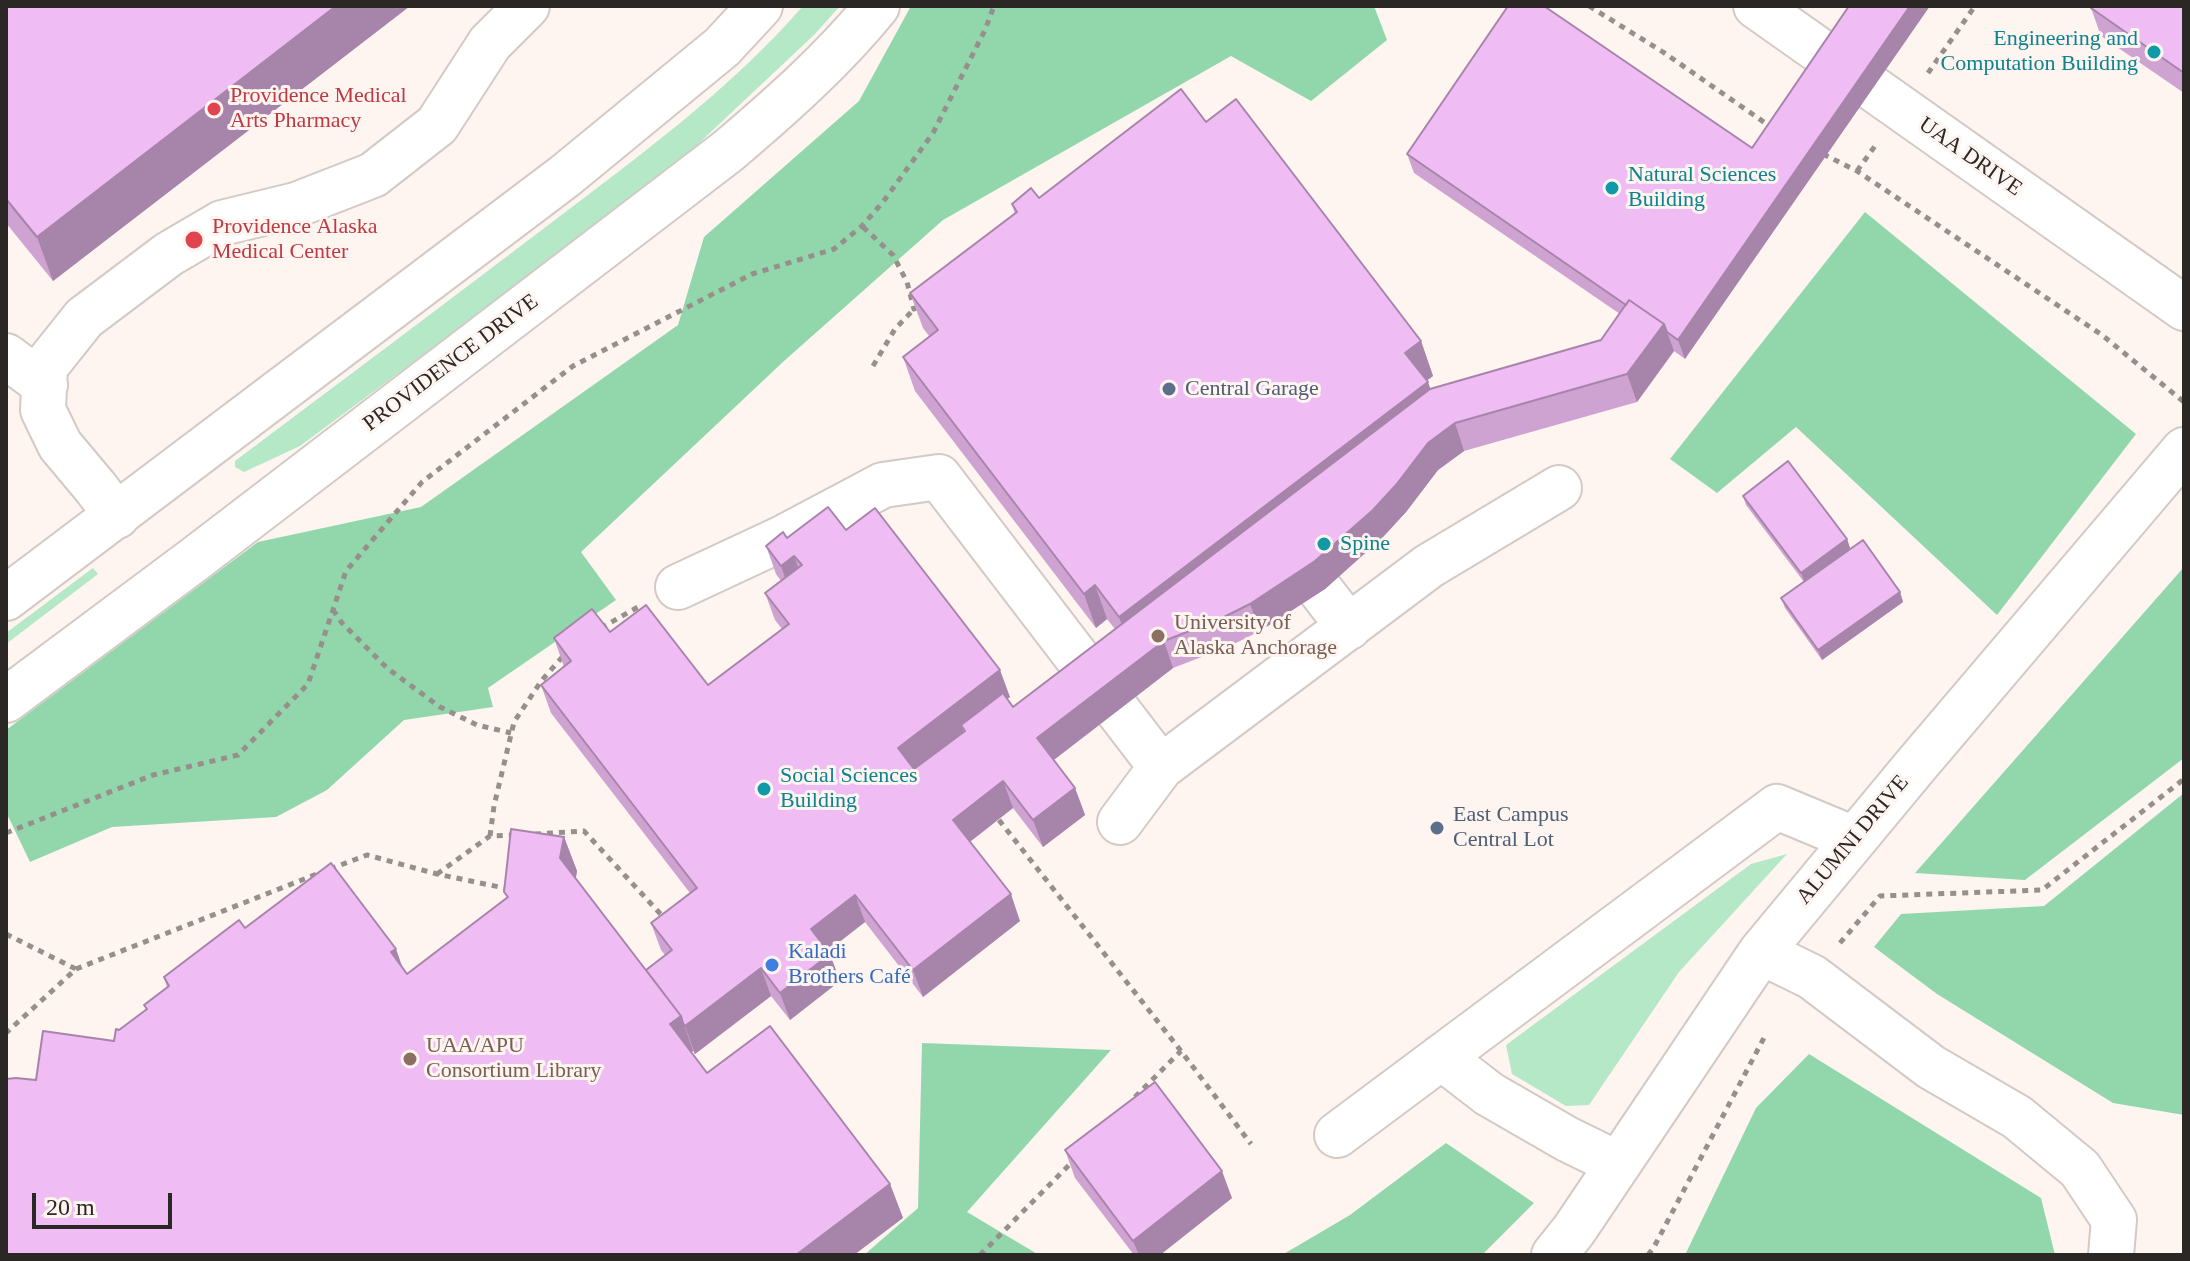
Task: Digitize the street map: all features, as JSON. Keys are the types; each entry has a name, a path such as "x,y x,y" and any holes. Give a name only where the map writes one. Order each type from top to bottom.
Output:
{"main road":[{"path":"117,516 60,445 43,410 45,367 84,318 169,254 222,223 296,205 373,175 437,125 490,43 527,6"},
{"path":"6,598 565,176 722,47 760,6"},
{"name":"PROVIDENCE DRIVE","path":"6,700 728,151 789,100 849,40 877,6"},
{"name":"UAA DRIVE","path":"1756,6 2184,308"},
{"path":"6,356 45,385"},
{"name":"ALUMNI DRIVE","path":"1554,1255 1761,952 2184,450"},
{"path":"678,587 783,538 883,485 939,477 1161,767"},
{"path":"1120,822 1161,767 1429,566 1559,488"},
{"path":"1280,538 1349,627"},
{"path":"1337,1135 1777,807 1854,839"},
{"path":"1761,952 1812,977 1931,1067 2017,1117 2080,1169 2114,1220 2111,1255"},
{"path":"1441,1057 1489,1094 1618,1164"}],"path":[{"path":"6,833 153,775 238,755 308,684 346,571 422,482 573,366 752,274 834,249 862,226 933,133 994,6"},
{"path":"1589,6 1663,52 1772,128"},
{"path":"1926,76 1975,6"},
{"path":"1815,150 1857,171 2053,301 2102,335 2184,402"},
{"path":"862,226 893,255 907,282 914,309"},
{"path":"873,366 895,329 914,309 927,303"},
{"path":"598,630 678,587"},
{"path":"333,610 387,668 440,707 477,725 511,733"},
{"path":"490,836 514,722 542,680 565,654"},
{"path":"1812,977 1880,896 2042,890 2184,779"},
{"path":"999,820 1251,1144"},
{"path":"437,874 490,836 584,831 669,924"},
{"path":"6,1033 76,969 367,855 437,874 521,891"},
{"path":"6,934 76,969"},
{"path":"1648,1255 1769,1027"},
{"path":"1125,1108 1181,1051"},
{"path":"980,1255 1081,1153"}],"green space":[{"path":"803,6 840,6 815,34 664,176 300,446 244,472 235,467 235,461 683,121 745,66"},
{"path":"911,6 1374,6 1387,40 1311,101 1231,56 943,220 784,361 581,552 616,600 488,688 493,707 404,720 327,790 276,817 112,827 30,862 6,812 6,730 258,542 421,507 678,325 704,237 859,101"},
{"path":"1865,212 2136,434 1997,615 1796,427 1717,493 1670,459"},
{"path":"2184,567 2184,758 2025,880 1915,873"},
{"path":"93,568 98,574 6,644 6,633"},
{"path":"2184,793 2184,1115 2113,1103 1937,994 1874,947 1901,914 2044,906"},
{"path":"1787,854 1679,972 1589,1105 1566,1106 1512,1074 1506,1045 1751,864"},
{"path":"922,1043 1111,1050 967,1212 1039,1255 864,1255 918,1208"},
{"path":"1809,1054 2041,1198 2055,1255 1685,1255 1756,1108"},
{"path":"1446,1143 1534,1203 1482,1255 1282,1255 1350,1215"}],"building":[{"name":"Providence Alaska Medical Center","path":"6,6 336,6 37,237 6,199"},
{"name":"Natural Sciences Building","path":"1508,6 1544,6 1752,148 1849,6 1910,6 1678,340 1667,332 1664,324 1629,300 1626,305 1407,154"},
{"name":"Engineering and Computation Building","path":"2184,6 2184,73 2091,8"},
{"name":"Central Garage","path":"1181,89 1206,122 1236,99 1421,341 1405,353 1428,382 1119,617 1095,585 1084,594 903,357 938,330 910,293 1017,212 1012,204 1031,188 1039,198"},
{"name":"Social Sciences Building","path":"1629,300 1664,324 1627,374 1455,423 1428,443 1373,510 1315,561 1250,604 1164,641 1037,738 1075,788 1033,820 1003,781 953,820 1011,894 913,970 855,895 811,929 830,954 780,993 761,968 685,1026 681,1016 646,970 672,950 651,923 697,888 541,685 571,661 554,638 592,609 610,632 646,605 708,685 789,624 765,593 802,565 794,556 781,566 766,546 783,532 787,538 828,507 846,530 875,508 1000,670 898,748 914,769 965,731 961,725 1003,693 1013,707 1430,389 1601,340"},
{"path":"1788,461 1847,539 1801,573 1743,496"},
{"path":"1863,540 1900,592 1818,650 1781,598"},
{"name":"UAA/APU Consortium Library","path":"511,829 564,837 560,858 681,1016 670,1024 707,1073 770,1026 890,1184 796,1255 6,1255 6,1079 36,1080 43,1031 114,1041 116,1029 119,1030 147,1009 144,1005 169,986 164,977 239,920 245,928 331,863 396,949 391,952 407,974 508,897 504,892"},
{"path":"1155,1082 1222,1171 1133,1241 1065,1150"}],"place":[{"name":"Engineering and Computation Building","path":"2154,52"},
{"name":"Providence Medical Arts Pharmacy","path":"214,109"},
{"name":"Natural Sciences Building","path":"1612,188"},
{"name":"Providence Alaska Medical Center","path":"194,240"},
{"name":"Central Garage","path":"1169,389"},
{"name":"Spine","path":"1324,544"},
{"name":"University of Alaska Anchorage","path":"1158,636"},
{"name":"Social Sciences Building","path":"764,789"},
{"name":"East Campus Central Lot","path":"1437,828"},
{"name":"Kaladi Brothers Café","path":"772,965"},
{"name":"UAA/APU Consortium Library","path":"410,1059"}]}
